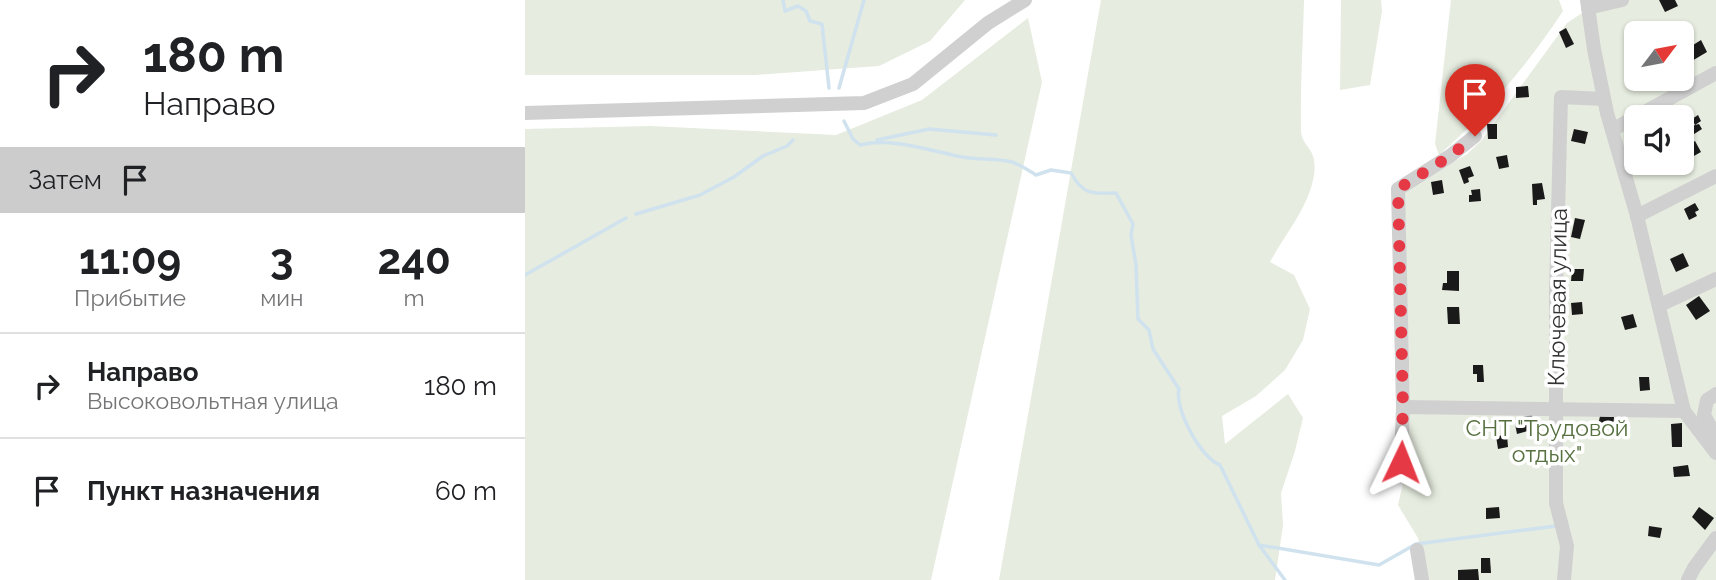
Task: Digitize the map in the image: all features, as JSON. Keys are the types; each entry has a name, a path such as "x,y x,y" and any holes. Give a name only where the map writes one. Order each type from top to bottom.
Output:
{"street":[{"path":"525,113 864,103 913,84 988,23 1025,0"},
{"path":"1622,0 1588,4 1604,99 1660,305 1684,411 1716,453"},
{"path":"1612,130 1716,73"},
{"name":"Ключевая улица","path":"1564,580 1567,545 1556,503 1556,291 1561,97 1604,99"},
{"path":"1401,462 1403,407 1398,189 1450,156 1475,136"},
{"path":"1637,216 1716,176"},
{"path":"1660,305 1716,279"},
{"path":"1716,394 1707,400 1704,415 1716,437"},
{"path":"1403,407 1684,411"},
{"path":"1688,580 1716,538"},
{"path":"1417,550 1422,580"}],"green space":[{"path":"525,0 965,0 930,41 879,66 755,75 525,75"},
{"path":"1101,0 1304,0 1301,131 1314,159 1314,175 1302,209 1270,262 1294,275 1310,309 1303,340 1285,370 1256,396 1222,416 1225,444 1288,394 1303,418 1281,493 1283,525 1275,580 999,580"},
{"path":"1341,0 1381,0 1382,11 1370,85 1340,90"},
{"path":"1451,0 1559,0 1563,11 1506,87 1439,155 1435,144"},
{"name":"СНТ \"Трудовой отдых\"","path":"1586,0 1716,0 1716,580 1427,580 1418,538 1398,505 1408,461 1410,395 1404,192 1467,154 1481,141 1567,23 1585,11"},
{"path":"1028,18 1042,82 931,580 525,580 525,129 650,126 836,135 922,100"}],"building":[{"path":"1659,0 1675,0 1678,6 1665,12"},
{"path":"1566,28 1574,44 1566,48 1559,32"},
{"path":"1701,40 1707,52 1694,60 1694,44"},
{"path":"1528,86 1529,97 1516,98 1516,87"},
{"path":"1698,115 1701,121 1695,125 1694,118"},
{"path":"1487,124 1497,124 1497,139 1488,139"},
{"path":"1699,124 1702,129 1694,134 1694,126"},
{"path":"1574,129 1588,132 1585,144 1571,141"},
{"path":"1694,142 1701,152 1694,156"},
{"path":"1507,155 1509,167 1499,169 1496,157"},
{"path":"1470,166 1474,176 1468,178 1469,182 1464,184 1459,170"},
{"path":"1442,180 1444,193 1433,195 1431,182"},
{"path":"1542,183 1545,199 1537,200 1537,205 1533,205 1532,184"},
{"path":"1480,189 1481,201 1469,202 1471,190"},
{"path":"1695,203 1699,210 1695,212 1697,216 1689,220 1684,209"},
{"path":"1575,218 1585,220 1580,239 1571,237"},
{"path":"1683,253 1689,266 1676,272 1670,259"},
{"path":"1572,269 1584,269 1583,281 1571,281"},
{"path":"1447,271 1459,271 1459,291 1442,290 1443,283 1447,283"},
{"path":"1699,296 1710,311 1696,320 1686,305"},
{"path":"1582,302 1583,314 1572,315 1571,303"},
{"path":"1447,307 1459,307 1460,324 1448,324"},
{"path":"1633,314 1637,327 1625,330 1621,317"},
{"path":"1473,365 1483,365 1484,382 1477,382"},
{"path":"1639,377 1649,377 1650,390 1640,391"},
{"path":"1532,415 1538,428 1517,434 1514,419"},
{"path":"1600,416 1614,417 1613,428 1598,426"},
{"path":"1682,423 1682,447 1672,447 1671,424"},
{"path":"1507,435 1508,447 1498,449 1496,436"},
{"path":"1688,465 1690,476 1674,477 1673,467"},
{"path":"1499,507 1500,518 1486,519 1486,508"},
{"path":"1699,507 1714,518 1705,530 1692,517"},
{"path":"1649,526 1662,528 1660,538 1648,536"},
{"path":"1481,558 1490,558 1491,573 1481,573"},
{"path":"1478,569 1479,580 1458,580 1458,570"}],"waterway":[{"path":"783,0 785,11 798,6 806,11 810,21 822,24 829,88"},
{"path":"839,88 864,0"},
{"path":"844,121 853,139 860,145 898,144 963,157 1012,162 1036,175 1051,170 1071,173 1080,186 1089,192 1116,193 1133,224 1131,235 1136,265 1138,319 1149,330 1153,349 1179,389 1181,408 1191,432 1205,453 1220,465 1259,545 1379,565 1416,544 1556,526"},
{"path":"877,140 929,129 996,135"},
{"path":"636,214 700,195 734,177 763,156 787,146 793,140"},
{"path":"525,275 626,218"},
{"path":"1259,545 1285,580"}],"route":[{"path":"1401,462 1403,407 1398,189 1450,156 1475,136"}]}
